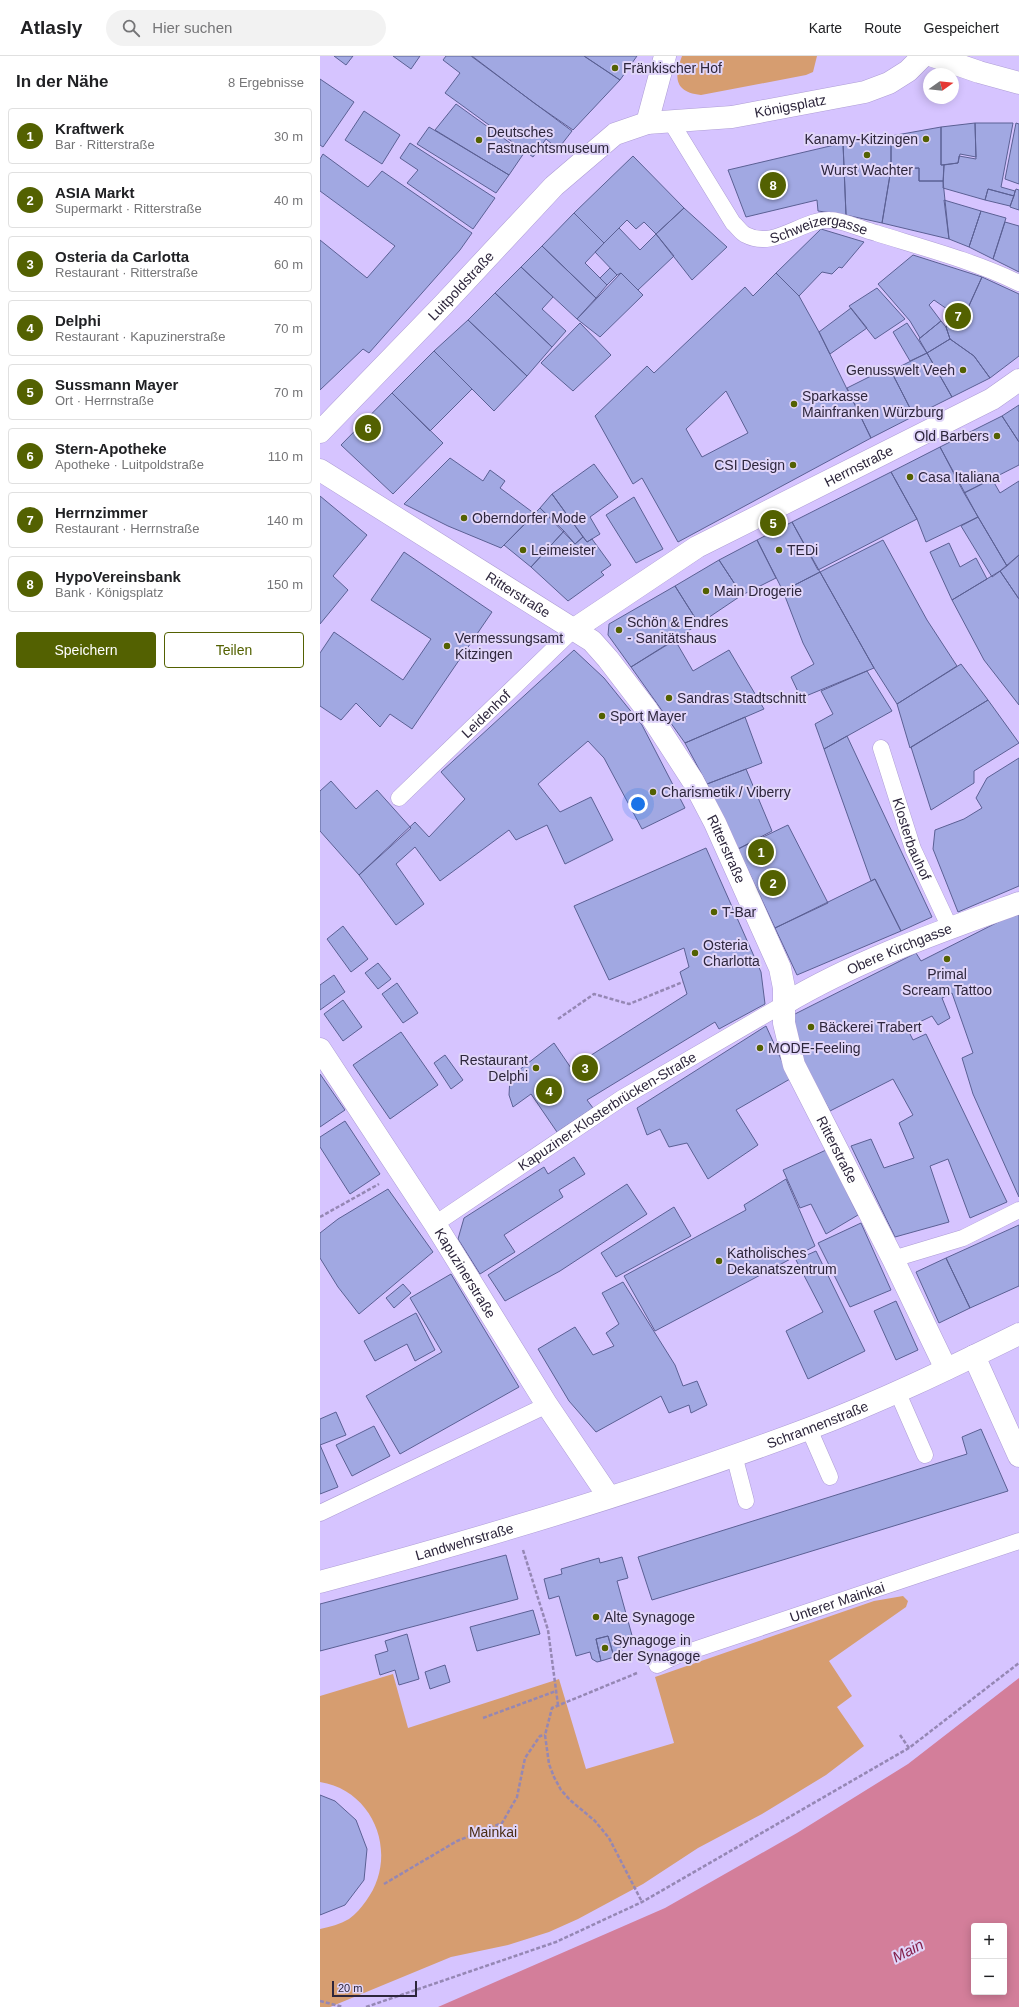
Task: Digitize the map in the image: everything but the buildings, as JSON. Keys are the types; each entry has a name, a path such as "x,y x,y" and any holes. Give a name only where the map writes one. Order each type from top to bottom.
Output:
{"street":[{"path":"647,123 665,56"},
{"name":"Königsplatz","path":"604,141 614,134 647,123 732,117 865,92 889,83 908,70 923,56"},
{"path":"933,56 979,72 1018,81"},
{"name":"Luitpoldstraße","path":"320,432 443,305 554,186 604,141"},
{"name":"Herrnstraße","path":"572,630 684,547 992,399 1019,380"},
{"name":"Ritterstraße","path":"320,470 572,630 592,641 608,658 647,710 693,781 714,823 780,968 784,988 784,1023 794,1065 893,1260 946,1369"},
{"name":"Obere Kirchgasse","path":"784,1004 815,986 898,947 1019,903"},
{"name":"Kapuzinerstraße","path":"320,1049 435,1224 547,1405 609,1497"},
{"name":"Schrannenstraße","path":"609,1497 809,1429 946,1369 1019,1334"},
{"path":"974,1356 1019,1456"},
{"name":"Landwehrstraße","path":"320,1582 456,1545 609,1497"}],"lane":[{"name":"Schweizergasse","path":"671,122 733,223 746,235 763,240 784,235 810,222 830,220 949,255 994,271 1019,283"},
{"name":"Leidenhof","path":"399,798 572,630"},
{"name":"Klosterbauhof","path":"881,748 913,849 950,928"},
{"name":"Kapuziner-Klosterbrücken-Straße","path":"435,1224 622,1098 784,1004"},
{"path":"893,1260 962,1238 1019,1210"},
{"path":"897,1391 925,1455"},
{"path":"320,1513 547,1405"},
{"path":"809,1429 830,1476"},
{"path":"734,1455 746,1501"},
{"name":"Unterer Mainkai","path":"657,1665 676,1656 1019,1542"}],"path":[{"path":"558,1019 594,994 629,1004 683,982"},
{"path":"320,1217 399,1170"},
{"path":"516,1526 548,1630 558,1705"},
{"path":"366,2007 556,1942 642,1902 909,1748 1019,1662"},
{"path":"642,1902 609,1838 595,1821 560,1790 549,1764 545,1735 552,1708 657,1665"},
{"path":"483,1718 556,1691"},
{"path":"900,1734 909,1748"},
{"path":"384,1884 457,1841 502,1823 517,1796 525,1758 540,1736 545,1735"},
{"path":"320,2001 343,2007"}],"green space":[{"path":"682,56 817,56 813,72 806,75 701,95 686,91 678,82 677,77 679,64"},
{"name":"Mainkai","path":"903,1596 908,1601 906,1607 829,1661 852,1696 837,1707 864,1746 826,1775 762,1814 698,1848 643,1884 578,1919 549,1932 508,1945 451,1957 330,2007 320,2007 320,1929 349,1919 364,1904 376,1884 381,1865 381,1846 376,1828 368,1812 355,1798 339,1788 320,1782 320,1696 393,1674 408,1728 559,1679 586,1769 674,1743 655,1677 874,1601"}],"water":[{"name":"Main","path":"1019,1678 1019,2007 438,2007 665,1908 797,1833 908,1764"}],"place":[{"name":"Fränkischer Hof","path":"615,68"},
{"name":"Kanamy-Kitzingen","path":"926,139"},
{"name":"Deutsches Fastnachtsmuseum","path":"479,140"},
{"name":"Wurst Wachter","path":"867,155"},
{"name":"HypoVereinsbank","path":"773,185"},
{"name":"Herrnzimmer","path":"958,316"},
{"name":"Genusswelt Veeh","path":"963,370"},
{"name":"Sparkasse Mainfranken Würzburg","path":"794,404"},
{"name":"Stern-Apotheke","path":"368,428"},
{"name":"Old Barbers","path":"997,436"},
{"name":"CSI Design","path":"793,465"},
{"name":"Casa Italiana","path":"910,477"},
{"name":"Oberndorfer Mode","path":"464,518"},
{"name":"Sussmann Mayer","path":"773,523"},
{"name":"Leimeister","path":"523,550"},
{"name":"TEDi","path":"779,550"},
{"name":"Main Drogerie","path":"706,591"},
{"name":"Schön & Endres - Sanitätshaus","path":"619,630"},
{"name":"Vermessungsamt Kitzingen","path":"447,646"},
{"name":"Sandras Stadtschnitt","path":"669,698"},
{"name":"Sport Mayer","path":"602,716"},
{"name":"Charismetik / Viberry","path":"653,792"},
{"name":"Kraftwerk","path":"761,852"},
{"name":"ASIA Markt","path":"773,883"},
{"name":"T-Bar","path":"714,912"},
{"name":"Osteria Charlotta","path":"695,953"},
{"name":"Primal Scream Tattoo","path":"947,959"},
{"name":"Bäckerei Trabert","path":"811,1027"},
{"name":"MODE-Feeling","path":"760,1048"},
{"name":"Restaurant Delphi","path":"536,1068"},
{"name":"Osteria da Carlotta","path":"585,1068"},
{"name":"Delphi","path":"549,1091"},
{"name":"Katholisches Dekanatszentrum","path":"719,1261"},
{"name":"Alte Synagoge","path":"596,1617"},
{"name":"Synagoge in der Synagoge","path":"605,1648"}]}
